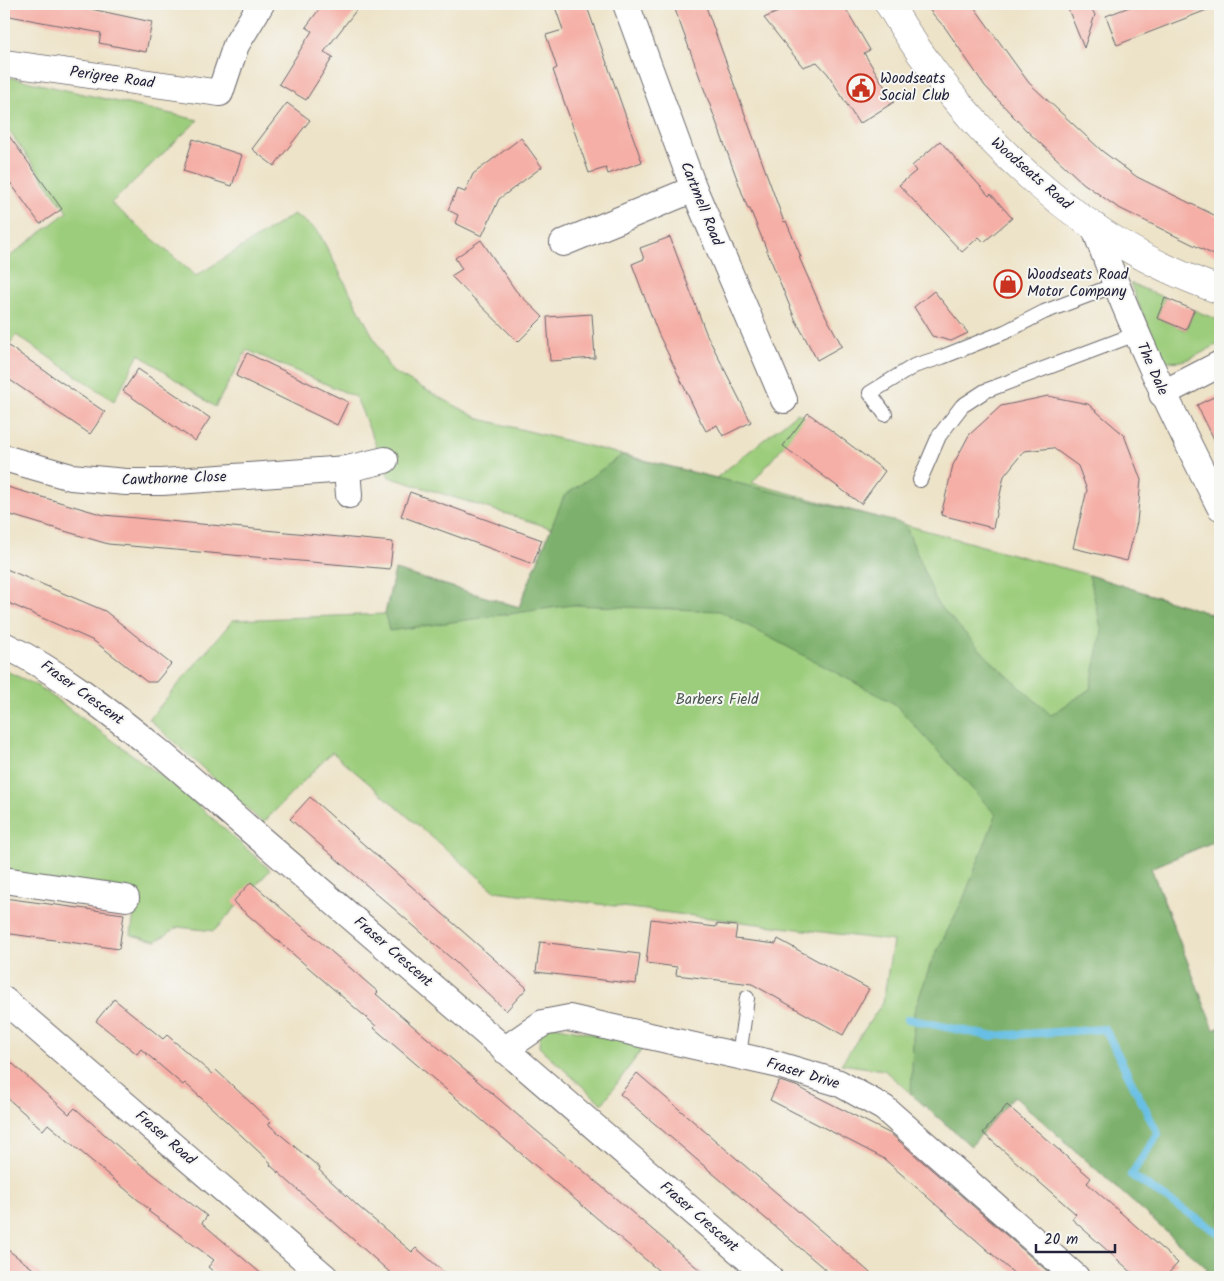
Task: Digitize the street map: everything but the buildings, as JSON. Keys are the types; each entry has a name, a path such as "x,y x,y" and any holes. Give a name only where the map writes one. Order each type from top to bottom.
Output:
{"street":[{"name":"Perigree Road","path":"4,63 220,93 236,44 261,4"},
{"name":"Cartmell Road","path":"626,4 694,189 784,400"},
{"name":"Woodseats Road","path":"889,4 905,31 963,110 997,146 1048,191 1094,226 1164,266 1220,290"},
{"path":"563,243 694,189"},
{"name":"The Dale","path":"1094,226 1115,285 1162,394 1220,507"},
{"path":"1162,394 1220,364"},
{"name":"Cawthorne Close","path":"4,458 71,477 126,482 162,482 347,469 386,460"},
{"path":"347,469 349,495"},
{"name":"Fraser Crescent","path":"4,645 34,659 88,695 155,748 769,1277"},
{"path":"4,880 126,898"},
{"name":"Fraser Road","path":"4,1000 325,1277"},
{"name":"Fraser Drive","path":"504,1050 543,1023 569,1018 739,1056 839,1083 884,1108 1076,1277"}],"lane":[{"path":"885,414 870,393 914,366 1005,332 1044,312 1115,285"},
{"path":"920,480 939,436 962,406 985,391 1136,334"},
{"path":"739,1056 747,998"}],"green space":[{"name":"Barbers Field","path":"4,76 198,120 111,203 196,276 294,214 318,231 391,371 480,419 716,478 797,413 807,418 752,483 1089,575 1220,617 1220,839 1151,868 1214,1030 1220,1027 1220,1277 1201,1277 1208,1269 1014,1096 971,1146 884,1070 841,1064 883,1002 893,941 495,891 332,752 263,823 149,719 233,620 385,614 395,570 519,607 551,528 389,477 356,397 247,350 215,407 139,354 114,401 16,335 4,352 4,261 67,212 4,124"},
{"path":"1130,283 1165,298 1157,318 1186,330 1194,310 1220,321 1220,343 1183,361 1175,362 1160,357"},
{"path":"622,455 905,524 937,603 989,659 1051,715 1090,689 1102,632 1089,575 1220,617 1220,839 1151,868 1214,1030 1220,1027 1220,1277 1201,1277 1208,1269 1014,1096 971,1146 911,1094 914,1012 931,963 963,900 996,815 895,704 720,611 572,605 389,631 385,614 395,570 519,607 564,496"},
{"path":"4,670 38,686 182,791 270,870 214,931 178,927 156,941 131,935 137,892 4,874"},
{"path":"550,1025 645,1045 602,1104 539,1047 540,1034"}],"waterway":[{"path":"908,1019 989,1036 1105,1029 1158,1134 1131,1175 1220,1234"}],"place":[{"name":"Woodseats Social Club","path":"861,88"},
{"name":"Woodseats Road Motor Company","path":"1008,284"}]}
